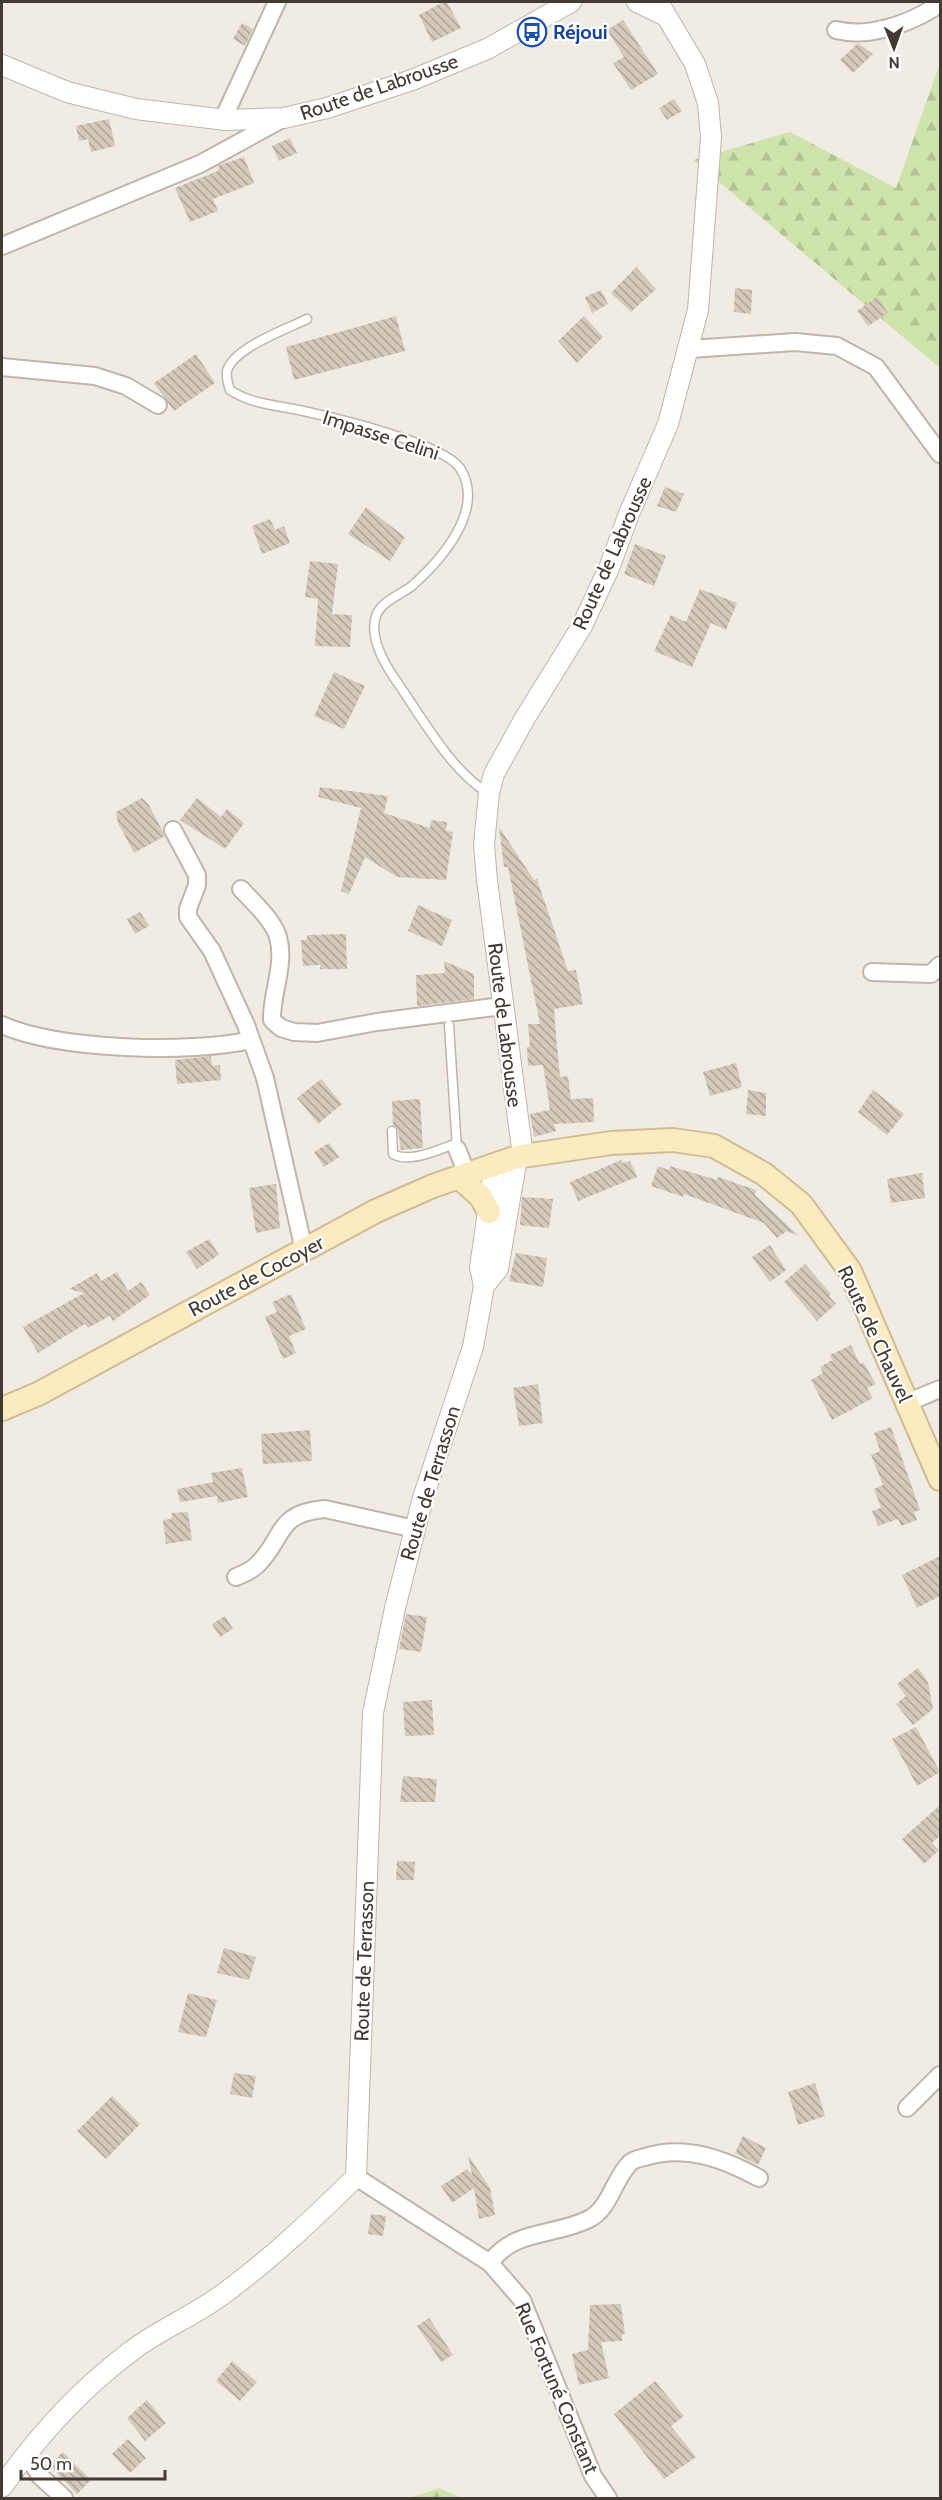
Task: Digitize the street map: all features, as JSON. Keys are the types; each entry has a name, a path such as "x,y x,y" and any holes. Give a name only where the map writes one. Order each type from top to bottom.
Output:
{"main road":[{"name":"Route de Chauvel","path":"520,1156 610,1143 673,1140 714,1146 764,1174 801,1204 850,1271 940,1479"},
{"name":"Route de Cocoyer","path":"2,1409 38,1394 376,1211 463,1175 520,1156"},
{"path":"463,1175 481,1197 489,1212"}],"street":[{"path":"223,119 277,2"},
{"name":"Route de Labrousse","path":"2,65 67,92 136,109 223,119 284,118 327,108 455,63 487,49 572,2"},
{"name":"Route de Labrousse","path":"520,1156 484,845 489,793 494,774 525,718 582,626 609,568 629,514 668,424 690,348 698,310 707,208 710,118 708,103 695,64 662,9 637,2"},
{"path":"836,30 847,33 876,31 916,19 932,9 933,2"},
{"path":"2,246 200,164 284,118"},
{"path":"690,348 795,342 837,346 876,367 933,439 940,454"},
{"path":"2,367 95,376 126,386 158,405"},
{"path":"173,830 197,875 197,885 188,909 188,917 212,951 265,1078 304,1250"},
{"path":"241,889 278,938 278,970 272,1020 281,1028 294,1032 317,1033 377,1022 502,1006"},
{"path":"872,972 931,974 940,965"},
{"path":"2,1025 56,1042 92,1045 226,1046 251,1040"},
{"path":"457,1146 463,1175"},
{"name":"Route de Terrasson","path":"484,1286 498,1269 520,1156"},
{"name":"Route de Terrasson","path":"356,2177 373,1713 415,1529 473,1347 484,1286 480,1267 495,1164"},
{"path":"906,1403 940,1389"},
{"path":"237,1577 256,1567 285,1524 310,1510 325,1509 415,1529"},
{"path":"908,2108 940,2075"},
{"path":"490,2263 499,2250 515,2240 588,2220 601,2211 630,2162 641,2158 658,2153 687,2151 736,2166 759,2178"},
{"path":"2,2487 27,2454 73,2402 131,2351 219,2297 299,2231 356,2177"},
{"name":"Rue Fortuné Constant","path":"356,2177 490,2263 522,2300 593,2476 608,2499"},
{"path":"27,2454 40,2476 64,2499"}],"lane":[{"name":"Impasse Celini","path":"307,319 253,345 233,361 227,371 230,390 243,398 329,417 421,444 444,455 461,469 467,485 467,498 460,528 435,562 412,585 381,606 374,624 375,637 390,672 459,769 474,784 489,793"},
{"path":"392,1131 393,1154 397,1157 457,1146 449,1025"}],"green space":[{"path":"940,63 940,368 693,160 790,132 896,188"},
{"path":"439,2488 462,2498 409,2498"}],"building":[{"path":"447,2 461,28 432,42 419,15"},
{"path":"623,20 658,74 631,90 613,63 624,57 607,30"},
{"path":"242,23 253,29 245,46 233,39"},
{"path":"858,43 873,54 853,73 840,60"},
{"path":"674,99 682,111 667,120 659,108"},
{"path":"109,119 115,146 91,152 88,139 79,141 76,126"},
{"path":"290,138 297,153 279,161 272,146"},
{"path":"244,157 254,183 213,199 218,211 190,222 175,188 218,171 219,165"},
{"path":"636,267 656,289 631,312 611,293"},
{"path":"735,288 752,290 751,314 734,312"},
{"path":"601,290 608,304 592,313 585,297"},
{"path":"877,297 888,313 868,326 857,311"},
{"path":"396,316 405,351 294,380 286,347"},
{"path":"584,316 603,337 577,363 558,341"},
{"path":"196,354 215,383 174,411 154,383"},
{"path":"665,487 684,494 676,512 657,506"},
{"path":"366,507 405,537 390,561 348,534"},
{"path":"270,519 275,530 284,526 290,543 262,554 252,526"},
{"path":"635,544 666,556 654,586 624,574"},
{"path":"310,561 338,564 332,614 352,615 350,647 315,646 318,599 305,597"},
{"path":"700,589 737,603 726,630 711,623 692,667 654,651 671,615 686,622"},
{"path":"334,672 365,686 344,729 314,716"},
{"path":"320,787 388,796 384,813 430,828 431,820 447,822 446,831 453,832 446,880 397,877 365,857 349,894 341,891 361,808 318,797"},
{"path":"142,798 149,805 165,836 134,853 118,823 116,812"},
{"path":"197,798 221,817 227,809 244,823 225,849 180,820"},
{"path":"499,827 534,880 537,879 568,971 576,970 583,1004 554,1009 557,1046 560,1077 568,1076 571,1099 593,1098 594,1122 554,1124 556,1131 534,1137 530,1114 550,1110 543,1065 528,1066 527,1047 530,1047 528,1024 540,1024 508,867 504,867"},
{"path":"418,905 452,920 442,946 408,931"},
{"path":"140,912 149,926 135,934 127,919"},
{"path":"346,934 347,969 320,969 320,965 303,966 301,940 307,940 307,935"},
{"path":"444,961 474,974 474,999 417,1006 416,975 445,973"},
{"path":"211,1056 212,1066 220,1065 221,1080 177,1084 175,1060"},
{"path":"736,1063 742,1087 710,1096 703,1072"},
{"path":"321,1079 342,1104 318,1124 297,1098"},
{"path":"748,1090 766,1093 766,1116 746,1114"},
{"path":"873,1090 904,1114 887,1135 858,1112"},
{"path":"420,1099 423,1148 401,1150 398,1130 393,1125 392,1101"},
{"path":"329,1143 339,1157 324,1167 314,1152"},
{"path":"621,1160 622,1163 630,1161 637,1177 578,1201 570,1182"},
{"path":"658,1166 669,1170 670,1166 717,1180 718,1177 756,1190 755,1195 799,1236 787,1231 777,1238 764,1223 684,1194 683,1197 651,1186"},
{"path":"922,1173 925,1198 891,1203 887,1179"},
{"path":"276,1184 280,1228 256,1233 249,1188"},
{"path":"522,1197 553,1199 549,1228 520,1225"},
{"path":"209,1239 219,1255 197,1269 186,1252"},
{"path":"770,1245 786,1270 770,1282 752,1257"},
{"path":"516,1253 547,1258 543,1287 509,1281"},
{"path":"805,1264 831,1294 829,1296 836,1304 817,1321 784,1282"},
{"path":"117,1272 128,1291 141,1282 150,1295 113,1321 110,1316 88,1328 85,1324 38,1353 23,1327 84,1293 69,1289 97,1273 101,1281"},
{"path":"291,1294 306,1329 289,1336 296,1353 283,1359 265,1317 277,1312 272,1302"},
{"path":"851,1345 860,1364 863,1362 876,1384 867,1388 873,1398 832,1420 811,1380 823,1373 820,1367 832,1360 830,1355"},
{"path":"538,1384 543,1423 519,1426 513,1388"},
{"path":"891,1427 920,1510 914,1512 917,1520 901,1526 898,1519 878,1526 872,1511 881,1508 874,1489 883,1485 871,1455 880,1451 874,1433"},
{"path":"310,1430 312,1461 263,1464 261,1434"},
{"path":"242,1468 248,1497 218,1503 217,1496 180,1502 177,1489 213,1482 211,1473"},
{"path":"188,1512 192,1540 166,1544 163,1520 171,1519 172,1513"},
{"path":"940,1556 940,1596 917,1608 902,1575"},
{"path":"406,1614 427,1617 421,1652 399,1649"},
{"path":"225,1616 233,1629 220,1637 212,1624"},
{"path":"918,1668 928,1682 933,1709 913,1725 896,1704 906,1696 897,1684"},
{"path":"432,1700 434,1735 405,1736 403,1702"},
{"path":"916,1727 940,1772 917,1786 892,1739"},
{"path":"403,1776 437,1779 435,1802 400,1802"},
{"path":"940,1805 940,1835 932,1843 939,1850 924,1864 902,1839"},
{"path":"397,1861 415,1862 414,1880 396,1880"},
{"path":"224,1948 256,1957 249,1980 217,1973"},
{"path":"188,1993 217,2000 206,2037 178,2032"},
{"path":"234,2073 256,2076 252,2098 230,2094"},
{"path":"815,2083 825,2116 798,2125 788,2092"},
{"path":"112,2096 140,2124 106,2159 77,2131"},
{"path":"743,2136 766,2148 758,2165 735,2153"},
{"path":"468,2155 490,2188 495,2215 479,2219 474,2188 452,2203 441,2186 467,2169 472,2175"},
{"path":"371,2214 386,2216 383,2236 368,2234"},
{"path":"621,2304 625,2334 622,2334 622,2341 601,2342 609,2378 579,2385 572,2354 588,2350 590,2305"},
{"path":"429,2318 453,2355 441,2362 417,2326"},
{"path":"232,2361 257,2382 240,2401 216,2381"},
{"path":"655,2381 684,2416 671,2426 696,2457 664,2479 614,2414"},
{"path":"147,2400 166,2423 145,2441 127,2418"},
{"path":"128,2439 146,2458 130,2473 112,2454"},
{"path":"63,2452 91,2480 77,2494 49,2465"}],"place":[{"name":"Réjoui","path":"532,32"}]}
